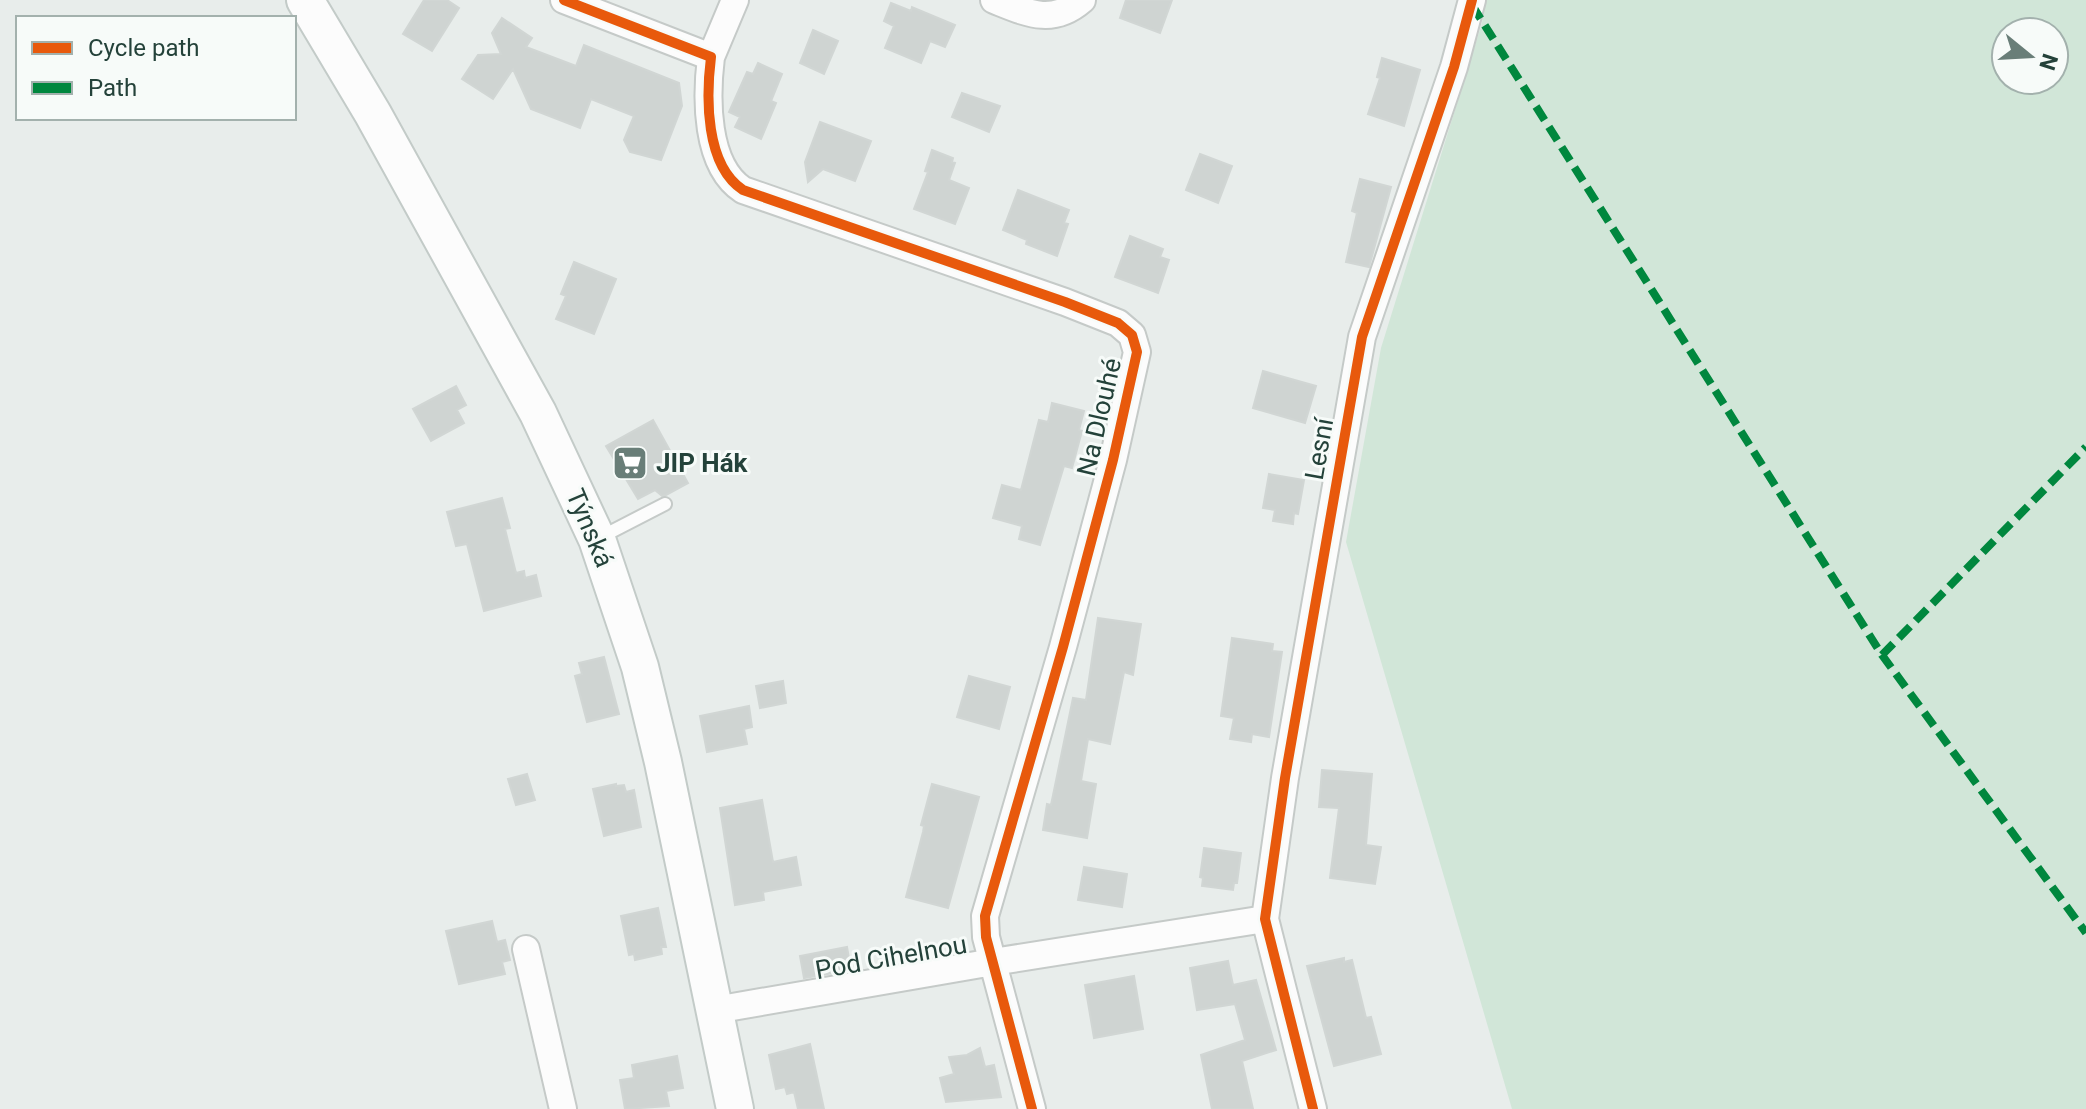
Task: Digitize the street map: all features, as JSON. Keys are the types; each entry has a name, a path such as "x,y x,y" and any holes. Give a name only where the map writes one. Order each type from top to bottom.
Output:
{"main road":[{"name":"Týnská","path":"305,0 373,114 538,413 597,539 640,667 735,1109"}],"street":[{"path":"564,0 711,57"},
{"name":"Na Dlouhé","path":"735,0 711,57 707,92 708,119 723,168 736,186 1118,323 1132,335 1137,352 1113,460 1063,647 985,916 986,937 1032,1109"},
{"path":"994,0 1030,13 1049,16 1075,6"},
{"name":"Lesní","path":"1265,919 1285,778 1362,337 1454,67 1472,0"},
{"path":"1265,919 1313,1109"},
{"name":"Pod Cihelnou","path":"715,1010 1265,919"},
{"path":"526,949 563,1109"}],"lane":[{"path":"597,539 665,504"}],"green space":[{"path":"1485,0 2086,0 2086,1109 1512,1109 1346,542 1381,348 1482,23"}],"building":[{"path":"424,0 447,0 459,8 432,51 403,34"},
{"path":"1126,0 1172,0 1160,33 1120,18"},
{"path":"891,3 911,11 912,7 955,25 945,47 930,41 921,63 885,48 894,26 884,21"},
{"path":"502,18 532,38 526,47 576,66 584,45 679,83 682,106 661,160 630,152 624,140 634,116 591,99 580,128 531,109 513,69 493,99 462,79 478,55 501,54 492,33"},
{"path":"813,30 838,41 824,74 800,63"},
{"path":"1382,58 1420,70 1404,126 1368,114 1380,78 1377,77"},
{"path":"758,63 782,74 771,101 776,103 761,139 735,127 740,117 729,112 747,72 753,74"},
{"path":"962,93 1000,106 989,132 952,117"},
{"path":"820,122 871,141 855,181 823,169 808,182 805,162"},
{"path":"932,150 953,158 952,162 955,163 949,180 969,188 955,224 914,209 928,172 925,171"},
{"path":"1200,154 1232,166 1218,203 1186,190"},
{"path":"1360,179 1391,187 1369,267 1346,262 1357,213 1352,211"},
{"path":"1018,190 1069,210 1064,223 1068,224 1057,256 1026,244 1027,240 1003,230"},
{"path":"1130,236 1163,249 1160,257 1169,260 1158,293 1115,277"},
{"path":"574,262 616,279 594,334 556,319 566,296 561,294"},
{"path":"1263,371 1316,386 1305,423 1253,408"},
{"path":"456,386 466,405 457,410 464,423 431,441 413,409"},
{"path":"1052,403 1084,411 1072,468 1064,466 1040,545 1019,539 1022,526 993,518 1002,485 1021,490 1039,420 1048,422"},
{"path":"653,420 688,483 666,495 662,496 655,490 638,499 606,446"},
{"path":"1269,474 1304,480 1298,514 1294,513 1293,524 1273,521 1275,510 1263,508"},
{"path":"502,498 510,528 505,529 516,573 524,571 525,578 536,575 541,596 484,611 467,544 456,546 447,512"},
{"path":"1098,618 1141,624 1133,675 1124,672 1110,744 1088,739 1081,781 1096,784 1087,838 1043,830 1073,698 1086,700"},
{"path":"1232,638 1273,644 1272,651 1282,652 1269,737 1252,734 1251,742 1230,739 1234,718 1221,716"},
{"path":"604,657 619,714 587,722 575,676 582,674 579,663"},
{"path":"969,676 1010,687 999,729 957,717"},
{"path":"783,681 786,703 760,708 756,686"},
{"path":"749,706 752,727 744,729 747,744 707,752 700,716"},
{"path":"1322,770 1372,774 1366,845 1381,847 1375,884 1330,878 1339,808 1319,807"},
{"path":"527,774 535,800 516,805 508,779"},
{"path":"932,784 979,797 948,908 906,897"},
{"path":"624,785 626,792 634,790 641,827 604,836 593,789"},
{"path":"762,800 773,862 796,857 801,885 763,892 764,900 735,905 720,808"},
{"path":"1204,848 1241,853 1237,883 1234,883 1233,890 1202,886 1203,878 1200,877"},
{"path":"1084,867 1127,874 1122,907 1078,900"},
{"path":"658,908 666,947 661,947 662,954 635,960 634,954 629,955 621,916"},
{"path":"492,921 497,942 505,940 510,960 502,962 505,974 459,984 446,931"},
{"path":"847,947 851,970 804,978 800,956"},
{"path":"1344,958 1344,962 1352,960 1366,1018 1371,1017 1381,1054 1334,1066 1307,966"},
{"path":"1228,961 1233,985 1256,980 1276,1050 1242,1061 1253,1109 1212,1109 1201,1055 1245,1040 1235,1004 1197,1010 1190,968"},
{"path":"1134,976 1143,1029 1094,1038 1085,985"},
{"path":"810,1044 824,1109 798,1109 794,1092 787,1094 785,1087 776,1089 769,1055"},
{"path":"980,1048 985,1067 994,1065 1001,1097 946,1102 940,1078 954,1074 949,1057 967,1055"},
{"path":"677,1056 683,1088 666,1091 669,1106 625,1109 620,1080 634,1078 632,1065"}],"marked path":[{"path":"1472,5 1882,655 2086,933"},
{"path":"1882,655 2086,447"}],"cycle path":[{"path":"564,0 711,57 709,110 715,147 721,164 743,190 1065,302 1118,323 1132,335 1137,352 1113,460 985,916 986,937 1032,1109"},
{"path":"1313,1109 1265,919 1285,778 1362,337 1454,67 1472,0"}],"place":[{"name":"JIP Hák","path":"630,463"}]}
